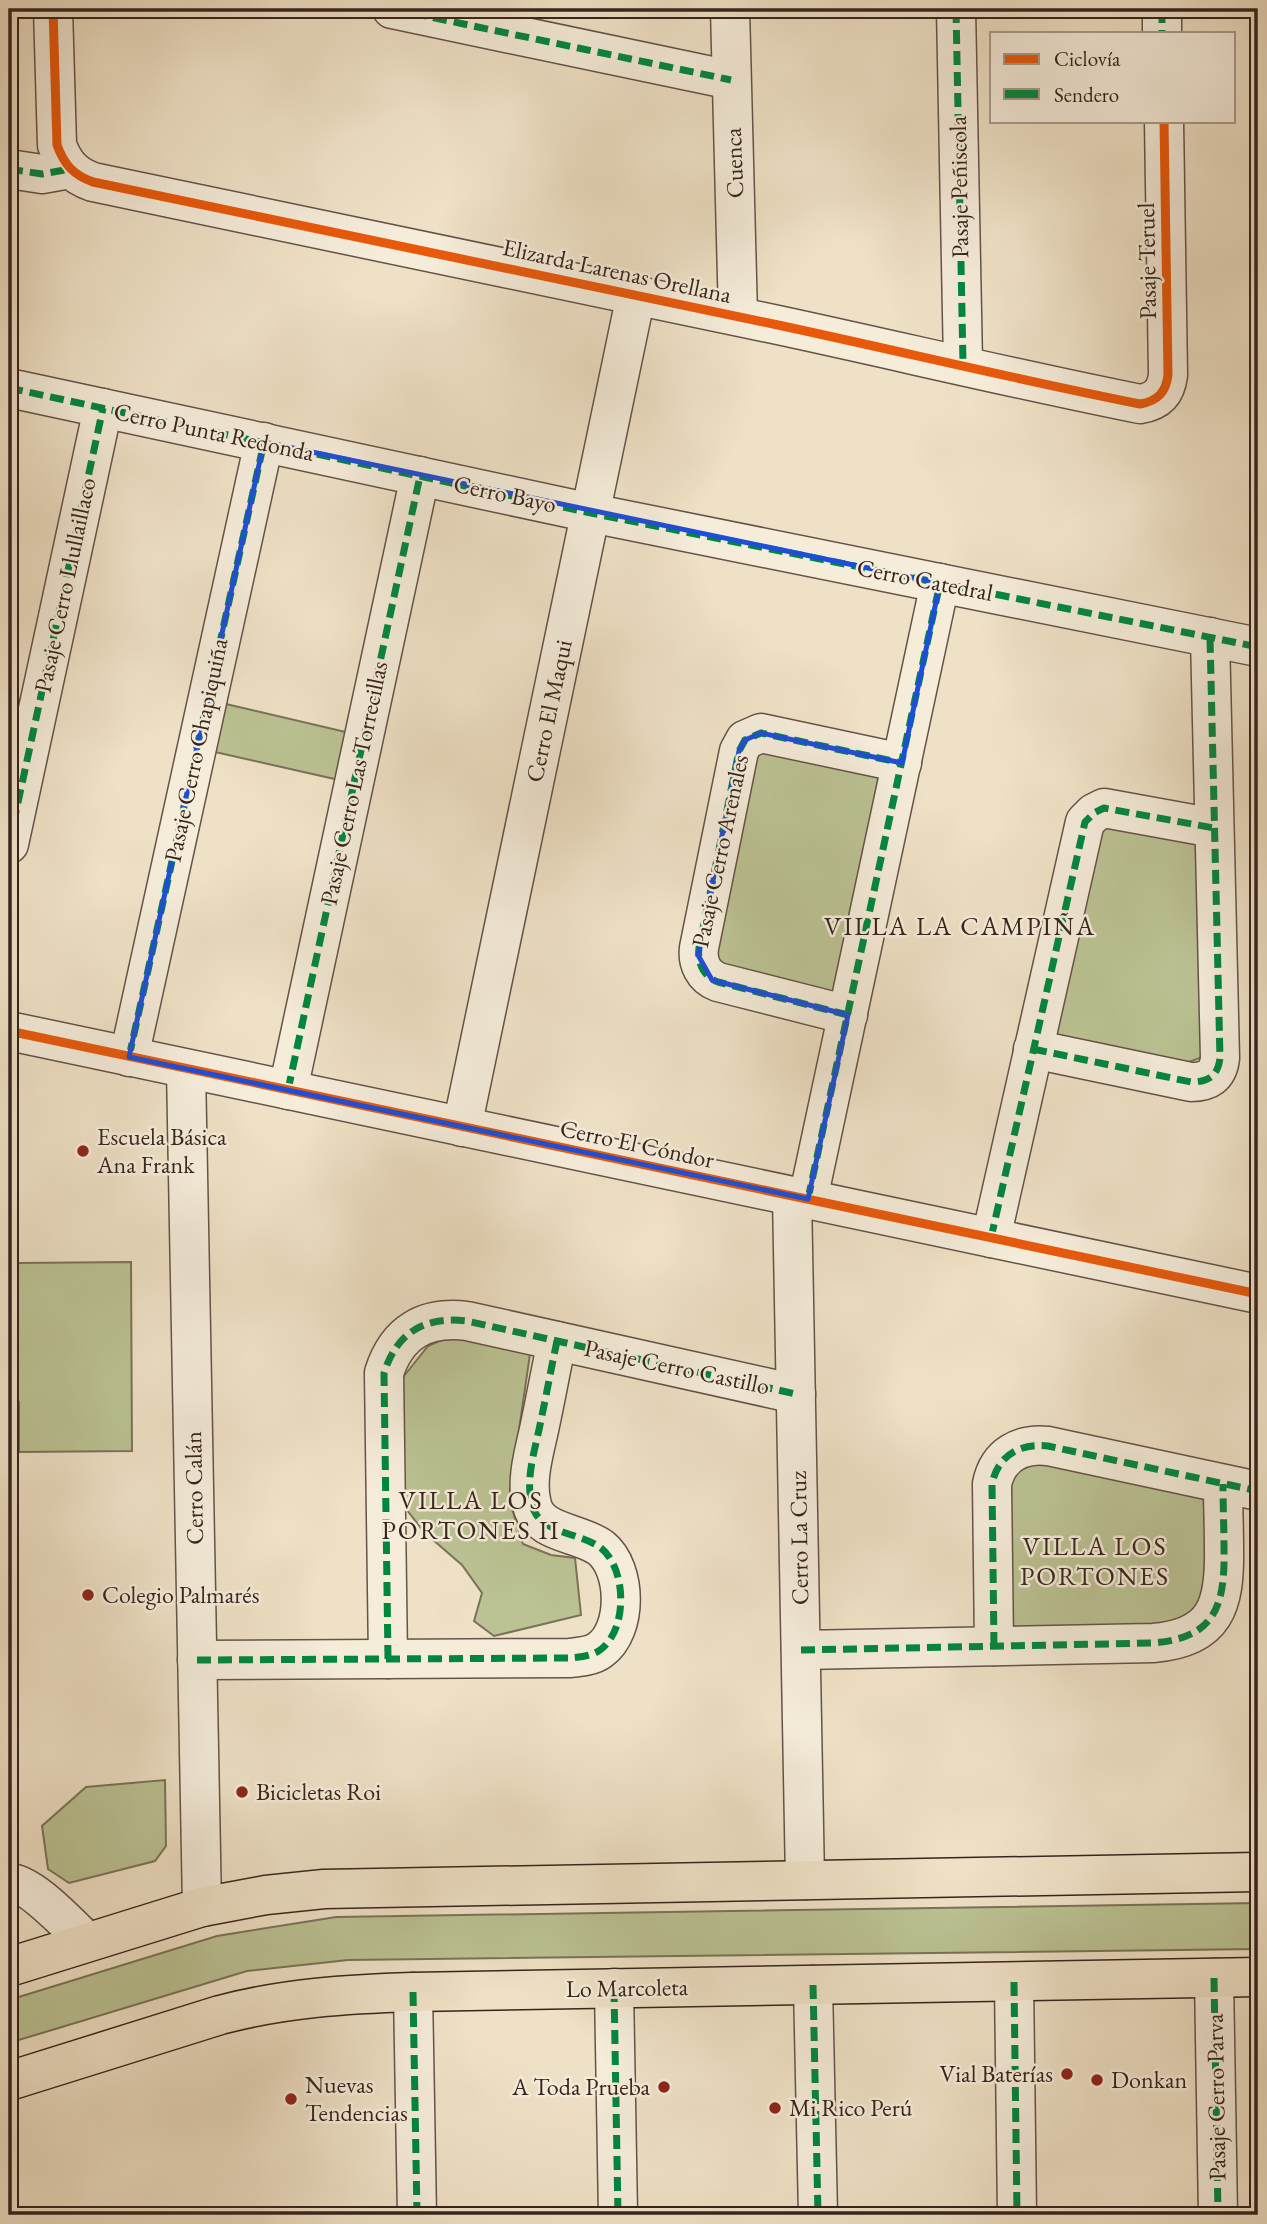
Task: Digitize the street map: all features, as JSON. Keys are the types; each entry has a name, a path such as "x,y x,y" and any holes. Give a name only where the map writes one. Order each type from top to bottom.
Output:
{"main road":[{"path":"9,1967 202,1907 266,1895 324,1889 1258,1872"},
{"name":"Lo Marcoleta","path":"9,2081 252,2006 322,1996 413,1992 1258,1977"}],"street":[{"path":"9,169 42,174 70,169 62,158 56,133 53,9"},
{"path":"392,9 732,80"},
{"name":"Cuenca","path":"730,9 738,316"},
{"name":"Pasaje Peñiscola","path":"956,9 963,364"},
{"path":"1162,9 1162,32"},
{"name":"Pasaje Teruel","path":"1158,398 1164,391 1168,374 1164,122"},
{"name":"Elizarda Larenas Orellana","path":"70,169 93,182 963,364 1000,376 1140,404 1158,398"},
{"name":"Cerro El Maqui","path":"462,1127 636,295"},
{"name":"Cerro Punta Redonda","path":"9,388 420,476"},
{"name":"Pasaje Cerro Llullaillaco","path":"9,844 103,408"},
{"name":"Pasaje Cerro Chapiquiña","path":"129,1057 264,442"},
{"name":"Cerro Bayo","path":"420,476 591,513"},
{"name":"Pasaje Cerro Las Torrecillas","path":"288,1090 420,476"},
{"name":"Cerro Catedral","path":"591,513 1258,647"},
{"path":"800,1198 848,1015 940,583"},
{"path":"1034,1049 1191,1082 1206,1081 1216,1072 1220,1058 1210,637"},
{"name":"Pasaje Cerro Arenales","path":"848,1015 718,982 706,975 700,964 699,948 740,751 745,740 761,733 902,763"},
{"path":"991,1238 1083,827 1089,817 1099,810 1111,809 1214,828"},
{"name":"Cerro El Cóndor","path":"9,1031 1258,1294"},
{"name":"Cerro Calán","path":"186,1069 202,1907"},
{"name":"Cerro La Cruz","path":"800,1198 796,1394 805,1880"},
{"name":"Pasaje Cerro Castillo","path":"388,1659 383,1381 390,1356 419,1326 438,1320 467,1321 796,1394"},
{"name":"Pasaje Cerro Castillo","path":"197,1660 570,1658 600,1650 609,1641 615,1628 620,1599 620,1577 615,1564 598,1546 543,1523 531,1502 530,1476 557,1341"},
{"path":"801,1650 1153,1643 1181,1639 1194,1633 1213,1615 1222,1594 1224,1565 1240,1488 1048,1446 1033,1444 1012,1451 997,1467 992,1484 994,1646"},
{"path":"9,1883 16,1883 44,1903 87,1942"},
{"name":"Pasaje Cerro Parva","path":"1214,1978 1218,2215"},
{"path":"1014,1982 1017,2215"},
{"path":"813,1985 818,2215"},
{"path":"614,1988 618,2215"},
{"path":"413,1992 418,2215"}],"highlighted area":[{"path":"264,442 940,583 902,763 761,733 745,740 739,751 698,955 712,980 848,1015 808,1199 129,1057"}],"green space":[{"path":"9,697 29,702 18,750 9,748"},
{"path":"226,704 350,733 339,780 215,752"},
{"path":"755,751 880,771 836,994 721,972 708,955"},
{"path":"1094,825 1197,839 1200,1058 1186,1063 1057,1040 1052,1022"},
{"path":"15,1253 17,1263 131,1262 132,1451 19,1452 19,1402 9,1403 9,1255"},
{"path":"455,1334 530,1354 509,1499 523,1544 551,1555 575,1558 581,1615 494,1636 474,1621 482,1593 462,1565 424,1532 403,1505 400,1381 428,1346"},
{"path":"1019,1457 1207,1486 1215,1571 1197,1623 1015,1634 1002,1617 999,1516"},
{"path":"165,1780 166,1846 155,1861 69,1883 48,1869 42,1826 86,1787"},
{"path":"1258,1903 1258,1949 348,1960 247,1971 9,2043 9,2000 217,1936 336,1917"}],"marked path":[{"path":"392,9 731,80"},
{"path":"956,9 963,364 971,367"},
{"path":"1162,9 1162,32"},
{"path":"9,169 42,174 70,169"},
{"path":"9,388 591,513 1258,647"},
{"path":"9,844 103,408"},
{"path":"129,1057 264,442"},
{"path":"288,1090 420,476"},
{"path":"808,1199 940,583"},
{"path":"1033,1049 1191,1082 1207,1079 1217,1069 1220,1058 1210,637"},
{"path":"848,1015 718,982 709,977 700,964 699,948 739,751 745,740 761,733 902,763"},
{"path":"991,1238 1085,822 1104,808 1214,828"},
{"path":"388,1659 384,1373 397,1347 415,1330 438,1321 467,1321 796,1394"},
{"path":"197,1660 570,1658 590,1655 600,1650 616,1629 621,1599 616,1570 601,1548 543,1522 536,1515 530,1495 531,1465 557,1341"},
{"path":"994,1646 992,1484 999,1465 1012,1453 1028,1447 1048,1446 1258,1491"},
{"path":"801,1650 1153,1643 1191,1634 1203,1626 1219,1602 1224,1569 1223,1484"},
{"path":"1214,1978 1218,2215"},
{"path":"1014,1982 1017,2215"},
{"path":"813,1985 818,2215"},
{"path":"614,1988 618,2215"},
{"path":"413,1992 417,2215"}],"cycle path":[{"path":"53,9 57,145 70,168 93,182 1140,404 1152,401 1160,395 1168,375 1164,122"},
{"path":"9,1031 1258,1294"}],"place":[{"name":"Escuela Básica Ana Frank","path":"83,1151"},
{"name":"Colegio Palmarés","path":"88,1595"},
{"name":"Bicicletas Roi","path":"242,1792"},
{"name":"Vial Baterías","path":"1067,2074"},
{"name":"Donkan","path":"1097,2080"},
{"name":"A Toda Prueba","path":"664,2087"},
{"name":"Nuevas Tendencias","path":"291,2099"},
{"name":"Mi Rico Perú","path":"775,2108"}],"district":[{"name":"VILLA LA CAMPIÑA","path":"960,926"},
{"name":"VILLA LOS PORTONES II","path":"471,1515"},
{"name":"VILLA LOS PORTONES","path":"1095,1561"}]}
